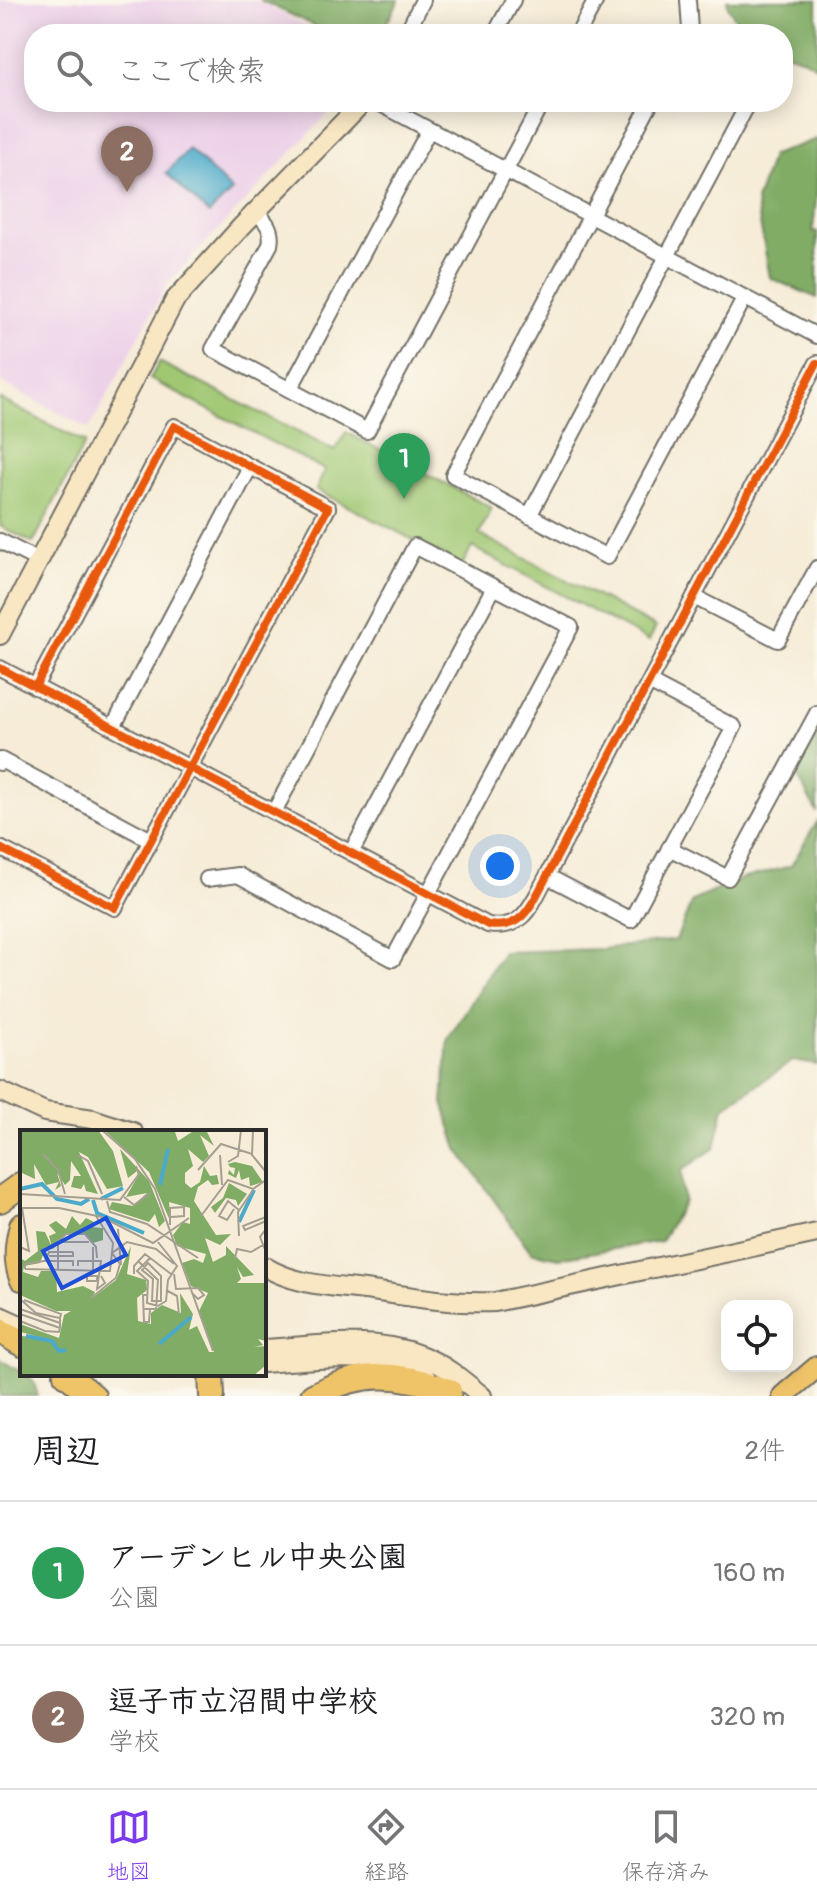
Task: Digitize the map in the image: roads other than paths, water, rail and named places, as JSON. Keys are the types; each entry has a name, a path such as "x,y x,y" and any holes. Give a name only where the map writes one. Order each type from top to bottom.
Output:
{"highway":[{"path":"0,1200 20,1185"},
{"path":"20,1232 17,1241 20,1270"},
{"path":"0,1331 20,1343"},
{"path":"313,1396 343,1381 376,1375 414,1380 452,1394"},
{"path":"68,1376 93,1396"}],"main road":[{"path":"783,1396 817,1367"}],"street":[{"path":"411,24 423,0"},
{"path":"500,24 513,0"},
{"path":"583,24 596,0"},
{"path":"688,0 690,24"},
{"path":"0,635 175,300 353,112"},
{"path":"396,112 817,336"},
{"path":"256,212 267,222 272,235 270,245 213,349 367,431 537,112"},
{"path":"646,112 453,475 607,557 745,297"},
{"path":"529,516 744,112"},
{"path":"290,389 429,130"},
{"path":"0,668 488,925 500,927 516,923 525,915 547,876 817,363"},
{"path":"0,848 115,908 328,508 174,426 35,687"},
{"path":"113,727 250,467"},
{"path":"0,541 39,561"},
{"path":"207,879 238,875 393,959 571,627 415,546 274,812"},
{"path":"694,597 778,640 817,568"},
{"path":"351,853 494,587"},
{"path":"547,876 631,920 734,727 649,682"},
{"path":"669,848 728,878 817,713"},
{"path":"0,763 1,760 151,840"},
{"path":"5,1094 45,1112 93,1119 127,1130"},
{"path":"266,1267 274,1273 309,1283 462,1304 495,1302 817,1233"},
{"path":"0,1306 20,1315"},
{"path":"0,1316 20,1325"},
{"path":"266,1349 386,1346 418,1354 440,1364 482,1396"},
{"path":"266,1363 337,1358 386,1360 413,1369 452,1394"}],"water":[{"path":"189,149 232,191 209,214 166,173"}],"place":[{"name":"逗子市立沼間中学校","path":"127,192"},
{"name":"アーデンヒル中央公園","path":"404,499"}]}
